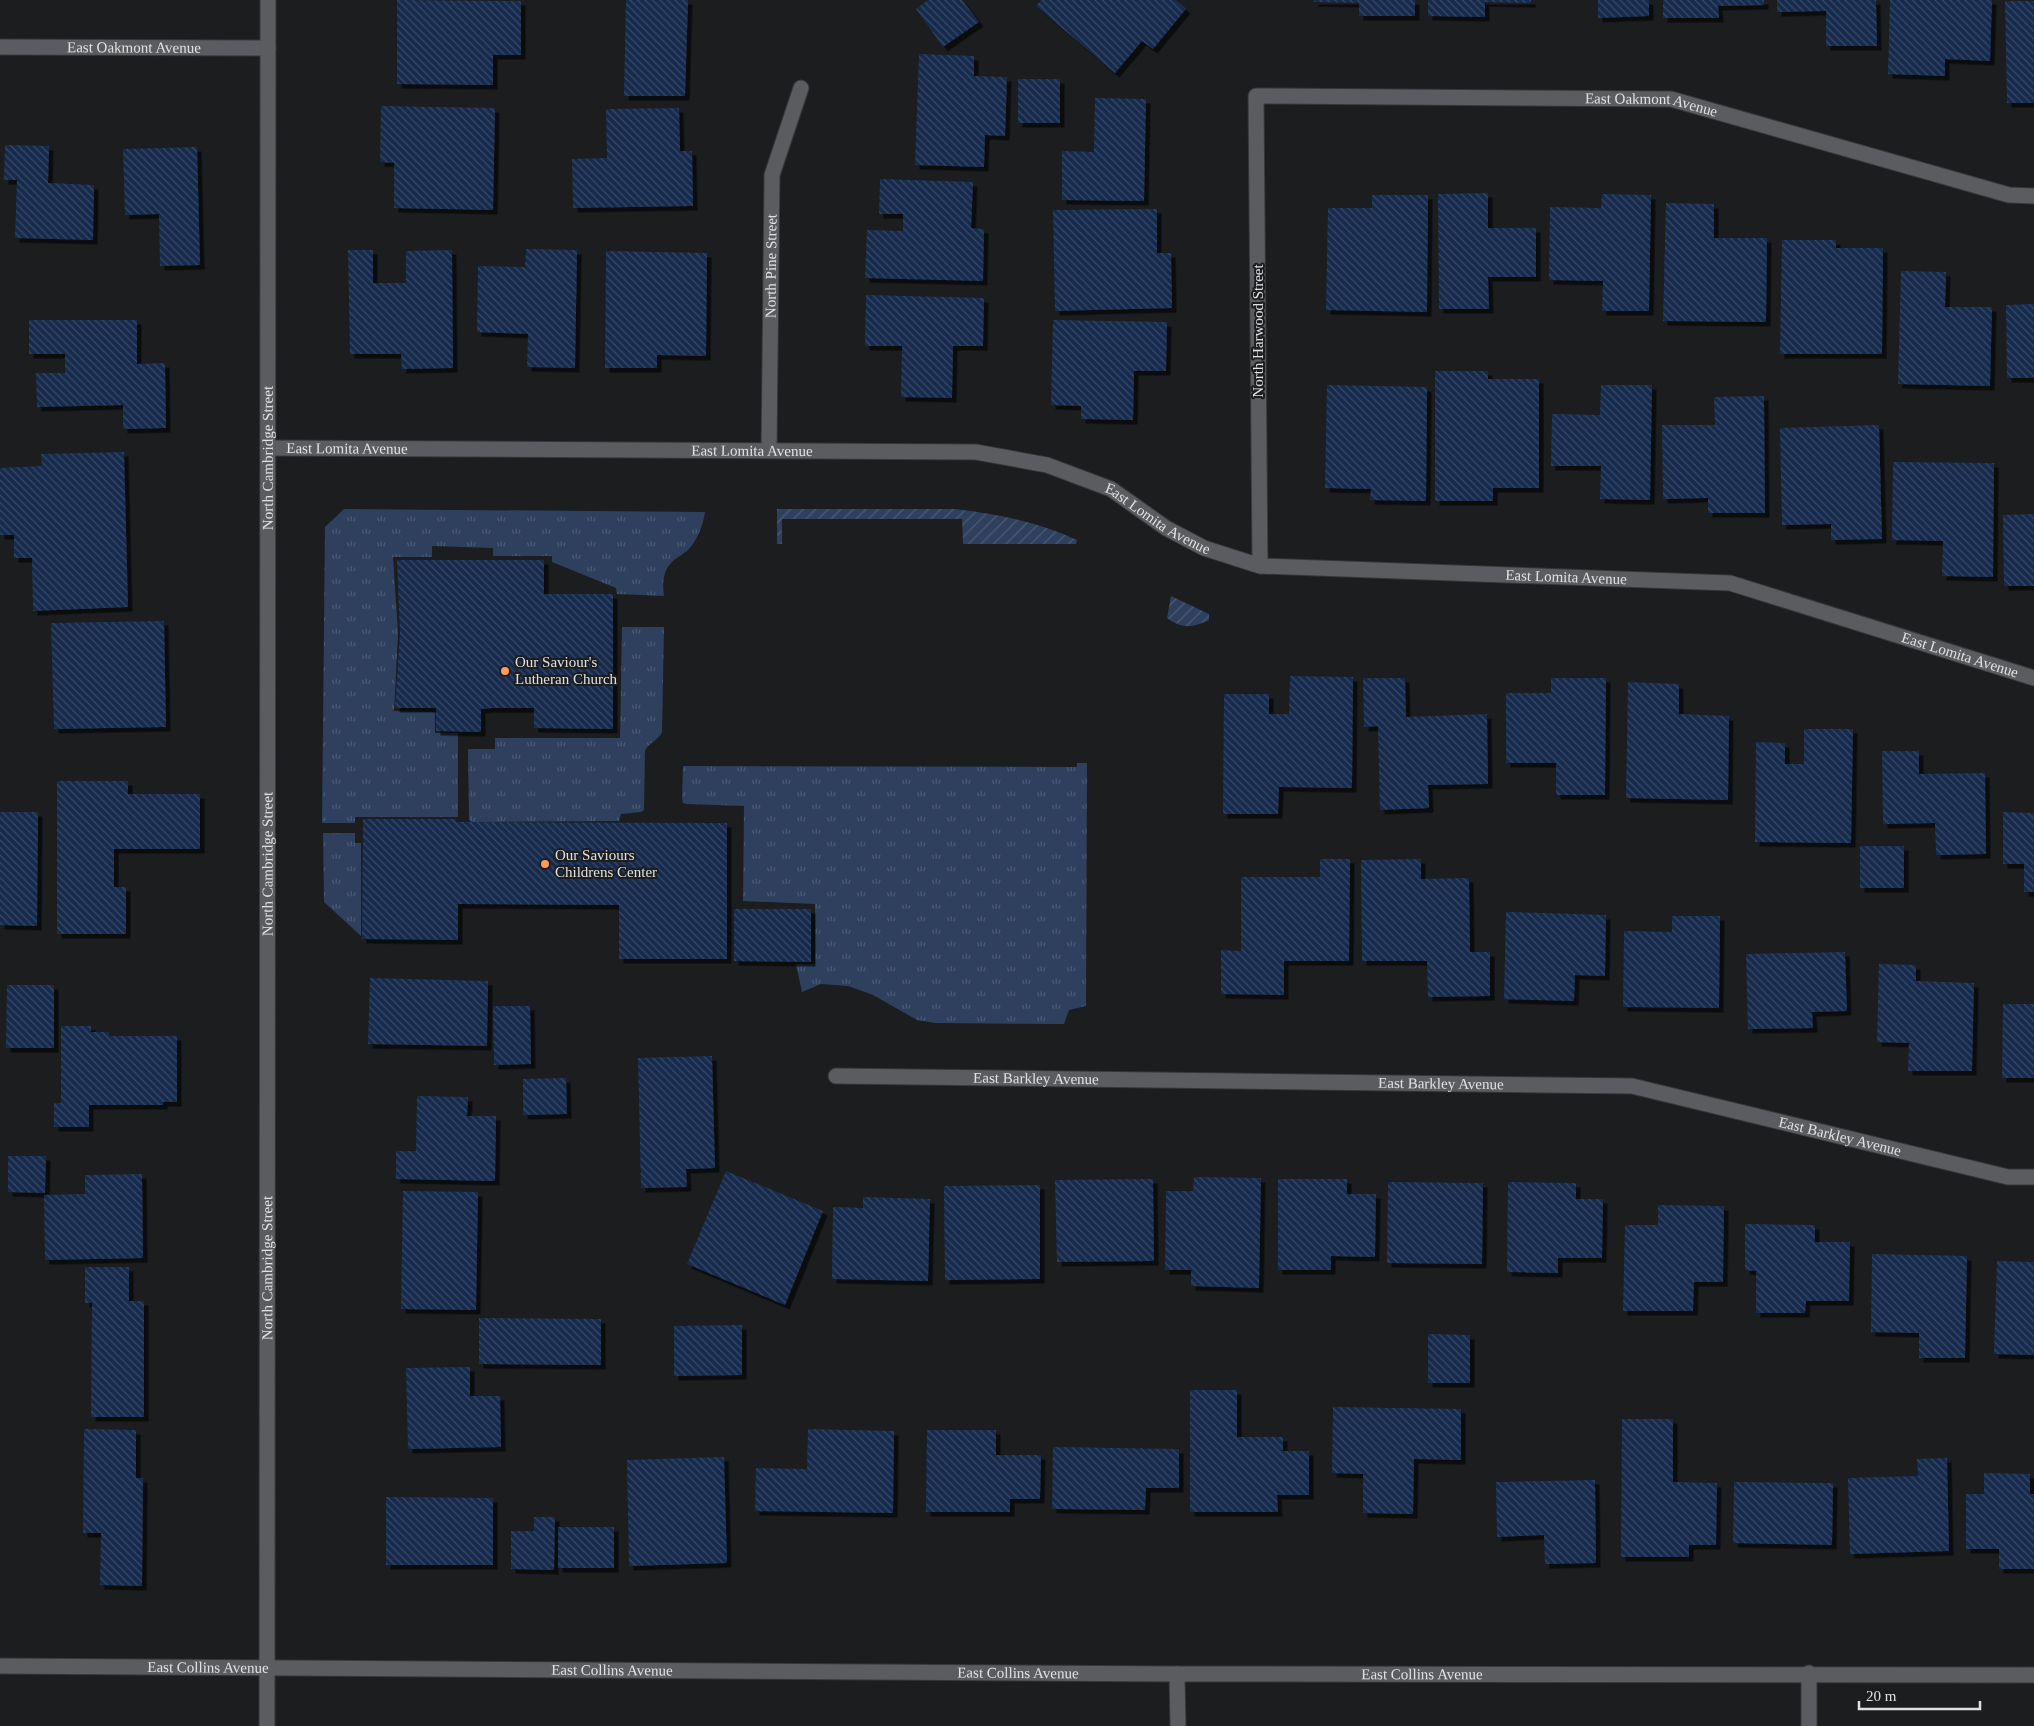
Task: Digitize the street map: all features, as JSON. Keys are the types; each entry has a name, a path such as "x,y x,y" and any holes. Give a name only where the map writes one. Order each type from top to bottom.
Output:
{"street":[{"name":"North Cambridge Street","path":"266,1726 268,0"},
{"name":"East Oakmont Avenue","path":"0,47 268,48"},
{"name":"North Pine Street","path":"769,450 772,175 801,88"},
{"name":"East Oakmont Avenue","path":"1256,96 1671,99 2009,196 2034,196"},
{"name":"North Harwood Street","path":"1256,96 1260,566"},
{"name":"East Lomita Avenue","path":"268,448 976,452 1047,465 1111,489 1166,528 1204,548 1260,566 1730,583 2034,678"},
{"name":"East Barkley Avenue","path":"836,1076 1632,1086 2008,1177 2034,1177"},
{"name":"East Collins Avenue","path":"0,1666 1178,1674 2034,1674"},
{"path":"1809,1673 1809,1726"},
{"path":"1178,1674 1178,1726"}],"green space":[{"path":"344,509 705,512 701,528 694,543 670,564 665,572 663,581 664,596 617,594 616,588 552,562 552,556 493,556 493,548 432,546 432,557 393,557 398,634 394,711 435,712 435,733 458,733 458,817 355,817 355,823 322,823 325,527"},
{"path":"777,509 955,509 987,513 1018,520 1048,528 1077,540 1076,544 963,544 962,519 782,519 782,544 777,544"},
{"path":"1171,596 1209,614 1209,620 1193,626 1183,626 1172,622 1167,618"},
{"path":"622,627 664,627 662,732 645,751 644,810 621,814 619,821 472,822 469,820 468,749 495,749 495,738 620,738"},
{"path":"1077,763 1087,763 1086,1006 1069,1010 1064,1024 935,1023 917,1020 873,995 848,986 821,984 802,992 796,964 815,964 815,904 743,901 744,806 687,804 683,803 682,798 683,766 1077,767"},
{"path":"323,833 355,833 355,843 361,843 361,936 324,902"}],"building":[{"path":"397,0 521,1 521,55 493,55 493,85 397,84"},
{"path":"626,0 688,0 685,96 624,96"},
{"path":"928,0 962,0 979,22 943,47 916,9"},
{"path":"1041,0 1176,0 1186,9 1153,49 1142,41 1115,73 1036,6"},
{"path":"1314,0 1415,0 1415,16 1359,16 1359,3 1314,2"},
{"path":"1428,0 1531,0 1531,3 1485,2 1485,17 1428,16"},
{"path":"1598,0 1649,0 1649,16 1598,18"},
{"path":"1663,0 1764,0 1764,5 1718,6 1719,18 1663,18"},
{"path":"1777,0 1876,0 1877,46 1826,46 1826,11 1777,12"},
{"path":"1890,0 1992,0 1990,61 1945,59 1945,76 1888,74"},
{"path":"2005,1 2034,1 2034,103 2007,103"},
{"path":"919,54 974,56 974,76 1007,77 1005,136 985,135 984,167 915,165"},
{"path":"1018,79 1060,79 1060,123 1018,123"},
{"path":"1095,98 1146,99 1144,201 1062,200 1062,151 1094,152"},
{"path":"381,106 495,108 493,210 394,208 394,163 380,162"},
{"path":"679,108 680,151 692,151 693,206 573,208 572,159 607,158 606,109"},
{"path":"5,145 49,146 48,183 94,185 93,240 15,238 17,180 4,180"},
{"path":"197,147 200,265 160,266 159,214 125,215 123,149"},
{"path":"880,179 973,182 971,228 984,229 983,281 865,278 867,230 903,231 903,214 879,214"},
{"path":"1488,193 1488,228 1536,228 1536,277 1488,277 1489,309 1439,309 1438,194"},
{"path":"1602,194 1651,195 1649,311 1602,311 1603,281 1549,280 1550,207 1601,208"},
{"path":"1372,195 1428,195 1427,312 1326,310 1328,208 1372,208"},
{"path":"1666,203 1714,204 1714,238 1767,238 1766,322 1663,321"},
{"path":"1157,209 1157,253 1171,253 1172,308 1055,311 1053,210"},
{"path":"1782,240 1836,240 1836,248 1883,248 1882,354 1780,354"},
{"path":"526,249 577,250 575,368 527,367 528,334 477,332 478,266 525,267"},
{"path":"348,250 373,250 373,283 406,283 406,251 452,250 453,368 402,369 401,354 350,354"},
{"path":"606,251 707,253 706,356 657,355 657,368 605,368"},
{"path":"1901,271 1946,272 1945,307 1992,307 1990,386 1898,384"},
{"path":"866,295 984,298 983,346 953,346 952,398 901,397 902,346 865,346"},
{"path":"2034,304 2034,378 2007,378 2006,305"},
{"path":"29,320 137,320 137,364 165,363 166,428 123,429 123,405 37,407 36,373 65,373 65,354 29,354"},
{"path":"1053,320 1167,322 1166,371 1134,371 1133,420 1081,419 1081,406 1051,405"},
{"path":"1435,371 1488,371 1488,379 1539,379 1539,488 1493,488 1493,501 1435,501"},
{"path":"1327,385 1427,387 1426,501 1370,500 1371,489 1325,488"},
{"path":"1601,385 1652,385 1650,500 1600,499 1601,466 1551,466 1552,414 1600,415"},
{"path":"1764,396 1765,513 1708,513 1708,498 1663,499 1662,425 1715,425 1714,397"},
{"path":"1879,425 1882,539 1831,540 1831,524 1782,525 1780,428"},
{"path":"124,452 128,607 33,611 32,558 14,558 14,535 0,535 0,468 42,466 41,454"},
{"path":"1893,462 1994,463 1993,577 1942,576 1943,541 1892,540"},
{"path":"2034,514 2034,586 2004,586 2003,515"},
{"name":"Our Saviour's Lutheran Church","path":"397,560 544,560 544,594 613,594 613,729 534,728 534,708 492,708 481,709 481,732 436,731 436,708 395,708 400,634"},
{"path":"164,621 166,727 54,729 51,623"},
{"path":"1290,676 1353,677 1352,788 1279,787 1278,814 1223,814 1224,694 1269,694 1269,714 1289,714"},
{"path":"1363,678 1405,678 1406,717 1487,714 1488,784 1428,785 1429,808 1380,810 1378,726 1364,727"},
{"path":"1551,678 1606,678 1605,795 1556,795 1556,763 1506,763 1506,693 1551,693"},
{"path":"1628,682 1679,684 1679,714 1729,716 1728,800 1626,798"},
{"path":"1804,729 1853,729 1851,843 1755,842 1756,742 1785,743 1785,764 1804,764"},
{"path":"1882,751 1919,751 1919,774 1985,773 1986,854 1936,855 1935,823 1883,824"},
{"path":"57,781 128,781 128,794 200,794 200,849 114,849 114,887 126,887 126,934 57,934"},
{"path":"0,812 38,812 37,926 0,925"},
{"path":"2003,812 2034,813 2034,892 2024,892 2024,864 2003,864"},
{"name":"Our Saviours Childrens Center","path":"363,819 456,819 456,822 727,823 727,959 619,959 619,905 458,904 458,940 362,939"},
{"path":"1860,846 1904,846 1904,888 1860,888"},
{"path":"1320,859 1350,859 1349,961 1284,961 1284,995 1221,994 1221,950 1241,951 1241,877 1320,877"},
{"path":"1421,859 1421,879 1469,878 1470,952 1490,952 1490,996 1428,997 1427,961 1362,961 1361,860"},
{"path":"734,909 811,909 811,962 734,961"},
{"path":"1506,912 1606,915 1605,976 1575,975 1574,1001 1504,999"},
{"path":"1672,916 1720,916 1719,1008 1623,1007 1624,931 1672,932"},
{"path":"1845,952 1847,1011 1812,1012 1813,1028 1748,1029 1746,954"},
{"path":"1879,964 1916,965 1916,981 1974,983 1972,1071 1908,1071 1909,1043 1877,1042"},
{"path":"370,978 488,981 487,1046 368,1044"},
{"path":"7,985 54,985 54,1048 6,1048"},
{"path":"2003,1004 2034,1004 2034,1078 2002,1078"},
{"path":"493,1006 530,1006 531,1064 494,1065"},
{"path":"61,1026 91,1026 91,1032 109,1032 109,1036 177,1036 177,1102 163,1102 163,1105 89,1105 89,1127 54,1127 54,1103 61,1103"},
{"path":"712,1056 715,1168 686,1169 687,1187 641,1188 638,1058"},
{"path":"566,1078 567,1114 523,1115 523,1079"},
{"path":"417,1096 468,1097 467,1116 496,1116 495,1181 396,1179 396,1151 416,1151"},
{"path":"8,1156 46,1156 45,1193 8,1192"},
{"path":"726,1171 823,1211 785,1305 687,1264"},
{"path":"142,1174 143,1258 45,1260 44,1195 85,1194 85,1175"},
{"path":"1194,1177 1261,1178 1259,1288 1191,1286 1191,1270 1165,1270 1166,1191 1193,1191"},
{"path":"1153,1179 1154,1261 1057,1262 1055,1180"},
{"path":"1278,1179 1347,1179 1347,1194 1376,1194 1375,1257 1331,1256 1331,1270 1278,1270"},
{"path":"1388,1182 1483,1183 1482,1264 1387,1263"},
{"path":"1508,1182 1576,1183 1576,1199 1603,1199 1602,1258 1558,1258 1558,1273 1507,1272"},
{"path":"1040,1185 1040,1279 945,1280 944,1186"},
{"path":"403,1191 478,1192 476,1310 401,1309"},
{"path":"863,1197 930,1199 928,1281 832,1279 833,1207 863,1208"},
{"path":"1658,1205 1724,1206 1723,1282 1694,1282 1693,1311 1623,1311 1625,1225 1658,1225"},
{"path":"1745,1224 1815,1225 1815,1242 1850,1242 1849,1301 1806,1301 1805,1313 1756,1313 1756,1271 1745,1270"},
{"path":"1872,1254 1967,1256 1965,1358 1919,1358 1919,1333 1871,1332"},
{"path":"1997,1261 2034,1262 2034,1355 1994,1354"},
{"path":"85,1267 129,1267 129,1301 144,1301 144,1417 91,1417 92,1303 85,1303"},
{"path":"479,1318 601,1319 601,1365 479,1364"},
{"path":"742,1325 742,1375 674,1376 674,1326"},
{"path":"1428,1334 1470,1335 1470,1383 1428,1383"},
{"path":"470,1367 470,1396 500,1396 501,1447 408,1449 406,1368"},
{"path":"1190,1390 1237,1390 1237,1437 1283,1437 1283,1451 1309,1451 1309,1495 1277,1495 1278,1512 1190,1512"},
{"path":"1333,1407 1461,1409 1461,1460 1414,1459 1413,1514 1363,1513 1363,1474 1332,1473"},
{"path":"1622,1419 1673,1419 1673,1482 1717,1483 1716,1545 1689,1545 1689,1557 1621,1557"},
{"path":"84,1429 136,1430 136,1478 143,1478 142,1586 100,1585 101,1533 83,1533"},
{"path":"808,1429 894,1431 893,1513 755,1511 756,1468 807,1469"},
{"path":"927,1430 996,1430 996,1455 1041,1455 1040,1499 1010,1499 1010,1512 926,1512"},
{"path":"1053,1447 1179,1449 1179,1488 1146,1488 1145,1510 1052,1509"},
{"path":"724,1457 727,1563 629,1566 627,1460"},
{"path":"1947,1458 1949,1551 1850,1554 1848,1478 1918,1476 1917,1459"},
{"path":"1984,1473 2030,1474 2030,1494 2034,1494 2034,1569 1999,1569 1999,1549 1966,1549 1966,1494 1984,1494"},
{"path":"1595,1480 1596,1563 1545,1564 1544,1535 1497,1537 1496,1482"},
{"path":"1734,1482 1833,1483 1832,1545 1733,1543"},
{"path":"386,1497 493,1498 493,1565 386,1565"},
{"path":"534,1517 555,1517 554,1570 511,1569 511,1531 534,1531"},
{"path":"558,1527 614,1527 614,1568 558,1568"}],"place":[{"name":"Our Saviour's Lutheran Church","path":"505,671"},
{"name":"Our Saviours Childrens Center","path":"545,864"}]}
